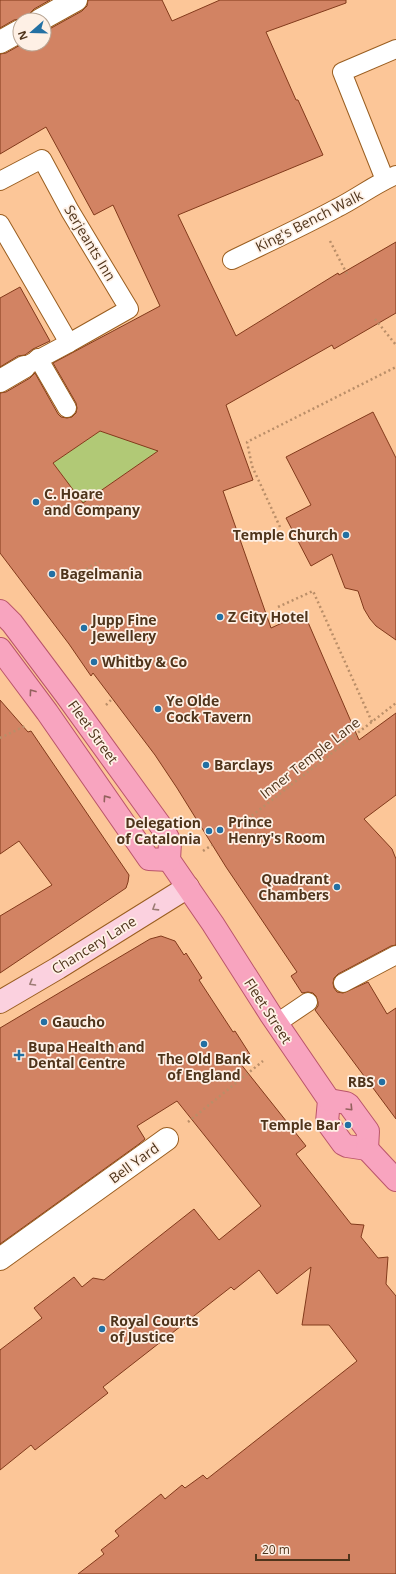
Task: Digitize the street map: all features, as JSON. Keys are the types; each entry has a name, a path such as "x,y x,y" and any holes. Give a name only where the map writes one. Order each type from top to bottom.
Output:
{"main road":[{"name":"Fleet Street","path":"0,611 12,623 154,816 170,842 169,860 213,924 276,1023 329,1100 327,1122 343,1144 368,1149 396,1180"},
{"name":"Fleet Street","path":"0,649 149,859 169,860"},
{"name":"Chancery Lane","path":"0,1002 58,968 188,887"}],"street":[{"path":"52,13 76,0"},
{"path":"0,42 12,35"},
{"path":"0,381 31,362"},
{"name":"Bell Yard","path":"0,1259 167,1139"}],"lane":[{"name":"King's Bench Walk","path":"232,260 318,218 391,178 342,72 396,49"},
{"name":"Serjeants Inn","path":"0,181 42,159 70,211 129,308 69,343 31,362"},
{"path":"0,224 69,343"},
{"path":"31,362 67,408"},
{"path":"343,983 396,955"},
{"path":"276,1023 308,1002"}],"path":[{"path":"318,218 348,276"},
{"path":"375,319 396,345"},
{"path":"280,527 252,466 246,442 396,367"},
{"path":"86,570 100,561"},
{"path":"278,607 313,591 372,722"},
{"path":"161,664 171,657"},
{"name":"Inner Temple Lane","path":"236,828 396,703"},
{"path":"0,738 27,725"},
{"path":"203,851 212,845"},
{"name":"Bell Yard","path":"167,1139 263,1060"}],"green space":[{"path":"100,431 109,434 116,433 166,446 97,493 79,511 65,493 66,480 53,463"}],"building":[{"path":"0,0 50,0 31,12 12,12 12,21 0,28"},
{"path":"88,0 162,0 172,21 220,0 346,0 346,3 266,32 296,100 298,100 323,155 178,215 236,336 338,273 339,275 396,242 396,313 334,349 332,345 226,405 253,480 223,491 271,628 304,613 359,740 396,713 396,795 364,819 392,849 396,859 396,945 391,946 338,974 334,978 333,983 337,992 343,993 368,982 387,1014 396,1008 396,1119 315,1010 318,1006 316,996 313,993 302,993 291,976 297,972 226,867 155,755 93,673 91,676 69,644 0,553 0,393 6,392 30,378 35,373 58,414 61,417 72,417 76,413 76,403 53,363 160,306 113,205 94,215 46,127 0,154 0,54 12,50 12,52 52,52 52,28 82,11 87,6","holes":["100,431 158,451 83,503 53,463"]},
{"path":"20,287 50,341 33,349 25,355 18,356 0,367 0,298"},
{"name":"Temple Church","path":"373,412 396,458 396,640 376,626 370,619 364,609 358,591 345,588 332,554 311,566 286,518 311,505 286,457"},
{"path":"0,700 28,732 31,731 129,875 126,888 0,973 0,916 52,885 19,841 0,854"},
{"name":"Royal Courts of Justice","path":"161,936 175,941 184,955 186,953 202,978 199,980 233,1032 235,1031 251,1056 240,1063 306,1146 296,1154 351,1224 364,1225 361,1237 378,1258 388,1257 386,1284 396,1296 396,1574 78,1574 104,1554 101,1550 119,1536 115,1531 161,1494 165,1499 182,1485 185,1488 203,1475 207,1479 357,1361 329,1325 302,1325 311,1267 277,1294 259,1270 234,1290 231,1287 103,1387 108,1393 35,1450 31,1445 0,1470 0,1350 42,1318 34,1308 74,1277 82,1287 93,1278 104,1280 194,1209 219,1240 261,1206 177,1101 137,1126 145,1139 139,1144 0,1244 0,1028 150,939"}],"place":[{"name":"C. Hoare and Company","path":"36,502"},
{"name":"Temple Church","path":"346,535"},
{"name":"Bagelmania","path":"52,574"},
{"name":"Z City Hotel","path":"220,617"},
{"name":"Jupp Fine Jewellery","path":"84,628"},
{"name":"Whitby & Co","path":"94,662"},
{"name":"Ye Olde Cock Tavern","path":"158,709"},
{"name":"Barclays","path":"206,765"},
{"name":"Prince Henry's Room","path":"220,830"},
{"name":"Delegation of Catalonia","path":"209,831"},
{"name":"Quadrant Chambers","path":"337,887"},
{"name":"Gaucho","path":"44,1022"},
{"name":"The Old Bank of England","path":"204,1044"},
{"name":"Bupa Health and Dental Centre","path":"19,1055"},
{"name":"RBS","path":"382,1082"},
{"name":"Temple Bar","path":"348,1125"},
{"name":"Royal Courts of Justice","path":"102,1329"}]}
